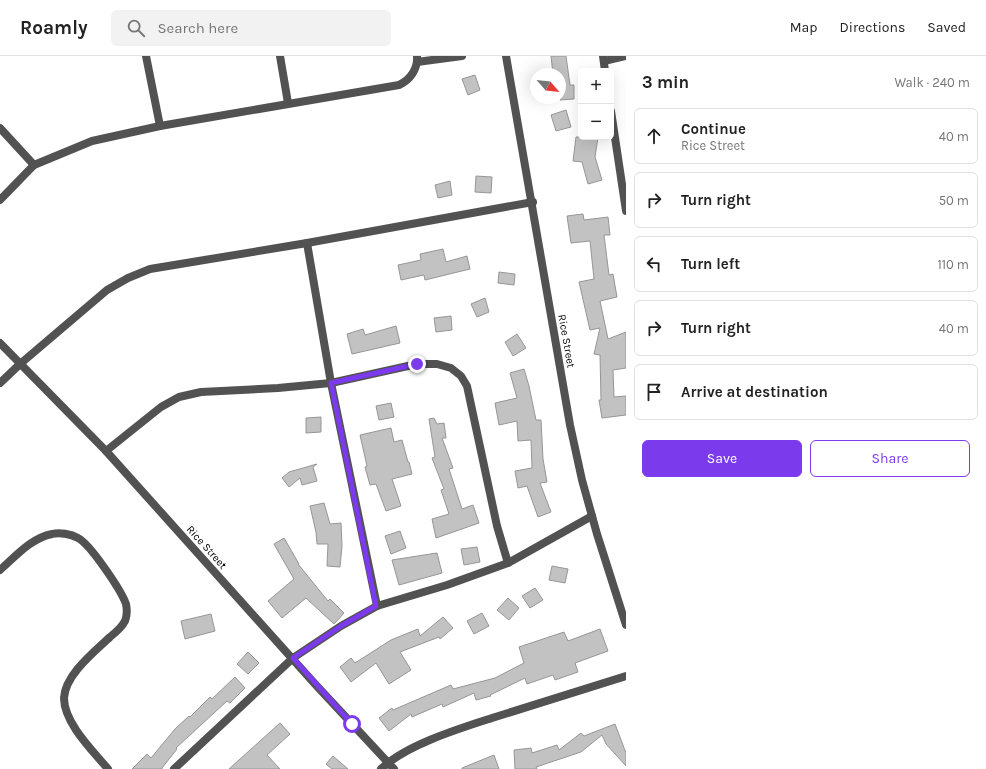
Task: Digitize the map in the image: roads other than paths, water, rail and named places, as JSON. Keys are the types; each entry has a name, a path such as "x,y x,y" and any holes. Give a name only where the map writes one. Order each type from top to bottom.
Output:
{"street":[{"path":"146,56 160,126"},
{"path":"280,56 288,103"},
{"path":"0,200 34,165 92,142 160,126 399,85 407,81 417,59 462,56"},
{"name":"Rice Street","path":"506,56 533,202 570,425 582,480 592,516 626,625"},
{"path":"605,68 603,58 626,56"},
{"path":"0,128 34,165"},
{"path":"614,129 626,211"},
{"path":"0,383 20,364 108,290 128,278 150,269 307,243 533,202"},
{"path":"307,243 331,383 376,606"},
{"name":"Rice Street","path":"0,343 106,451 394,769"},
{"path":"106,451 161,407 179,397 201,392 278,388 331,383 417,364 437,364 451,368 461,376 467,386 497,526 508,563"},
{"path":"174,769 293,658 341,626 376,606 447,585 508,563 592,516"},
{"path":"0,570 30,544 52,533 65,534 78,538 86,544 121,594 126,604 127,614 124,623 86,659 65,689 64,700 68,717 79,734 108,769"},
{"path":"381,769 388,763 420,745 451,732 626,676"}]}
